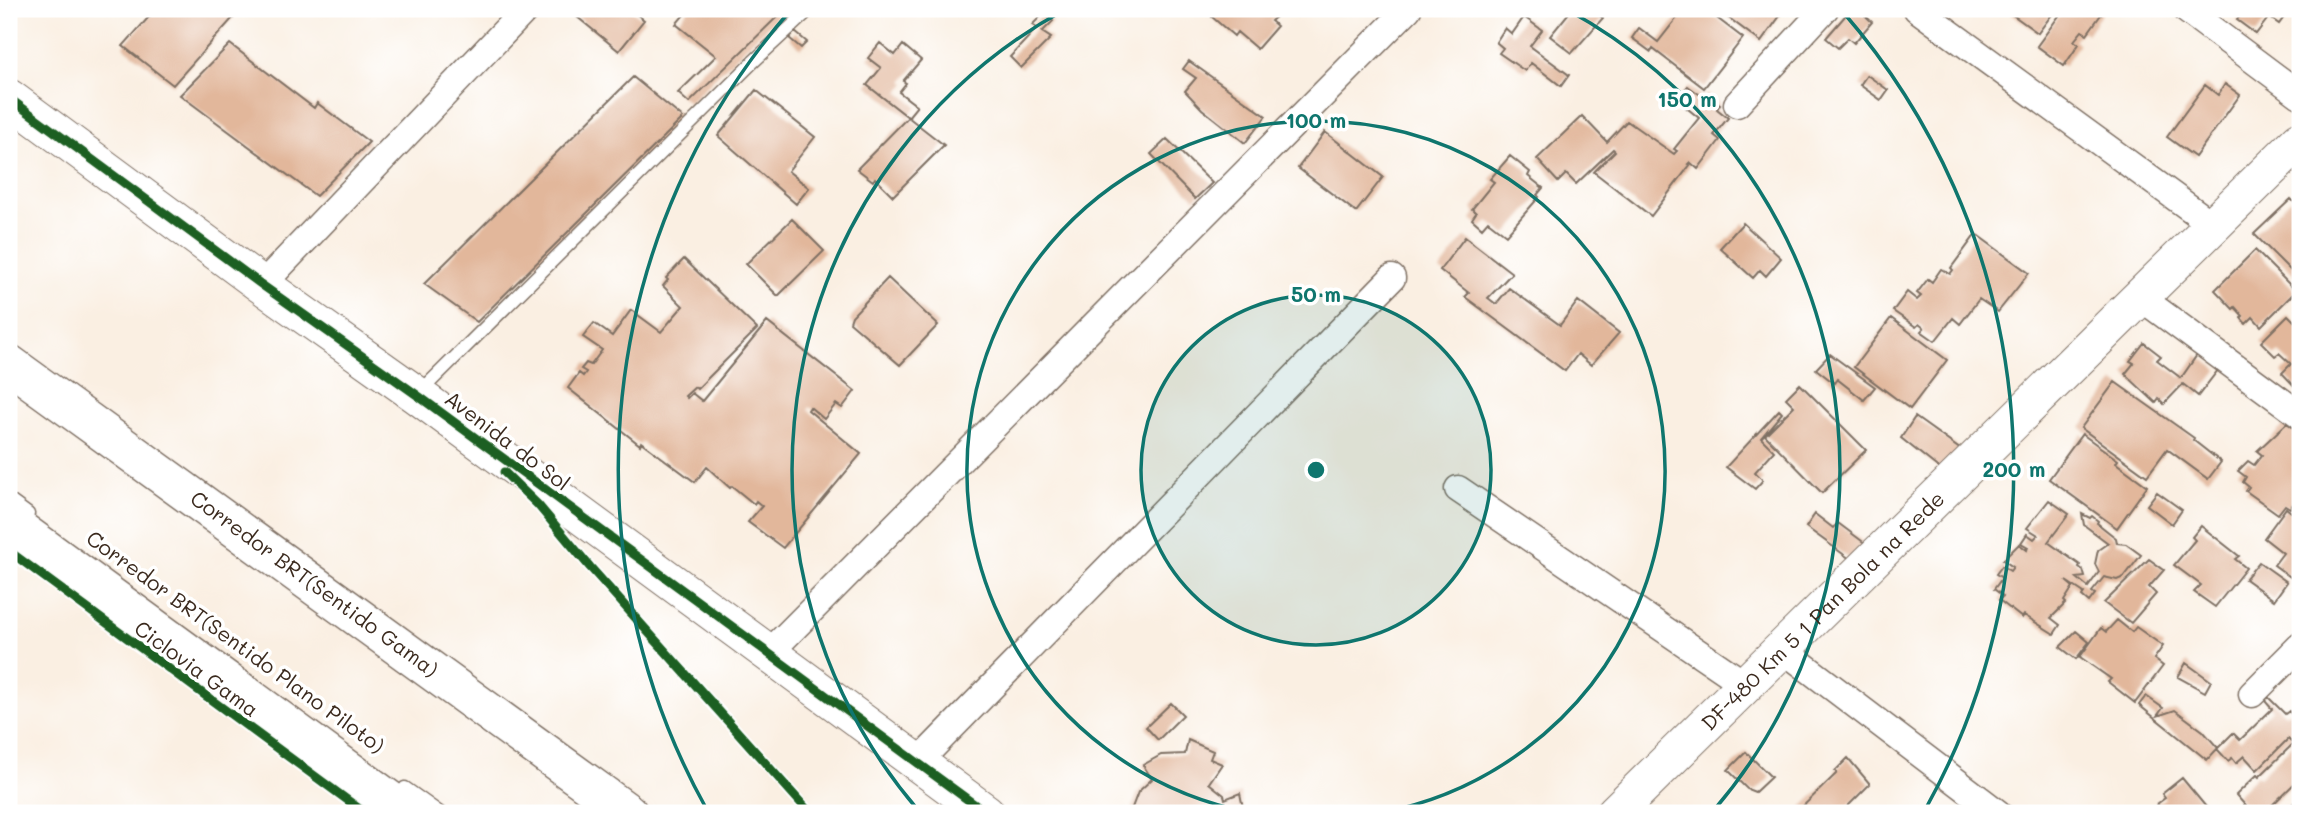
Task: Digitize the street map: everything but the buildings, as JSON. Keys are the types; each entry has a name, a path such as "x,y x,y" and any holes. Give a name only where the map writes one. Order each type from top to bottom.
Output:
{"main road":[{"path":"9,364 628,813"},
{"path":"25,523 401,797"}],"street":[{"path":"262,285 526,9"},
{"path":"768,654 1408,9"},
{"path":"1737,104 1825,9"},
{"path":"1917,9 2213,225"},
{"path":"2185,9 2300,95"},
{"name":"Avenida do Sol","path":"9,98 986,813"},
{"name":"DF-480 Km 5 1 Pan Bola na Rede","path":"1615,813 2300,141"},
{"path":"917,763 1392,278"},
{"path":"2140,297 2300,415"},
{"path":"1458,489 1746,685"},
{"path":"2252,694 2300,646"},
{"path":"1782,649 1998,813"}],"lane":[{"path":"417,395 753,62 810,9"},
{"path":"9,500 25,523"},
{"name":"Corredor BRT(Sentido Plano Piloto)","path":"401,797 440,813"}],"cycle path":[{"path":"9,98 986,813"},
{"path":"504,472 538,505 810,813"},
{"name":"Ciclovia Gama","path":"9,551 365,813"}]}
